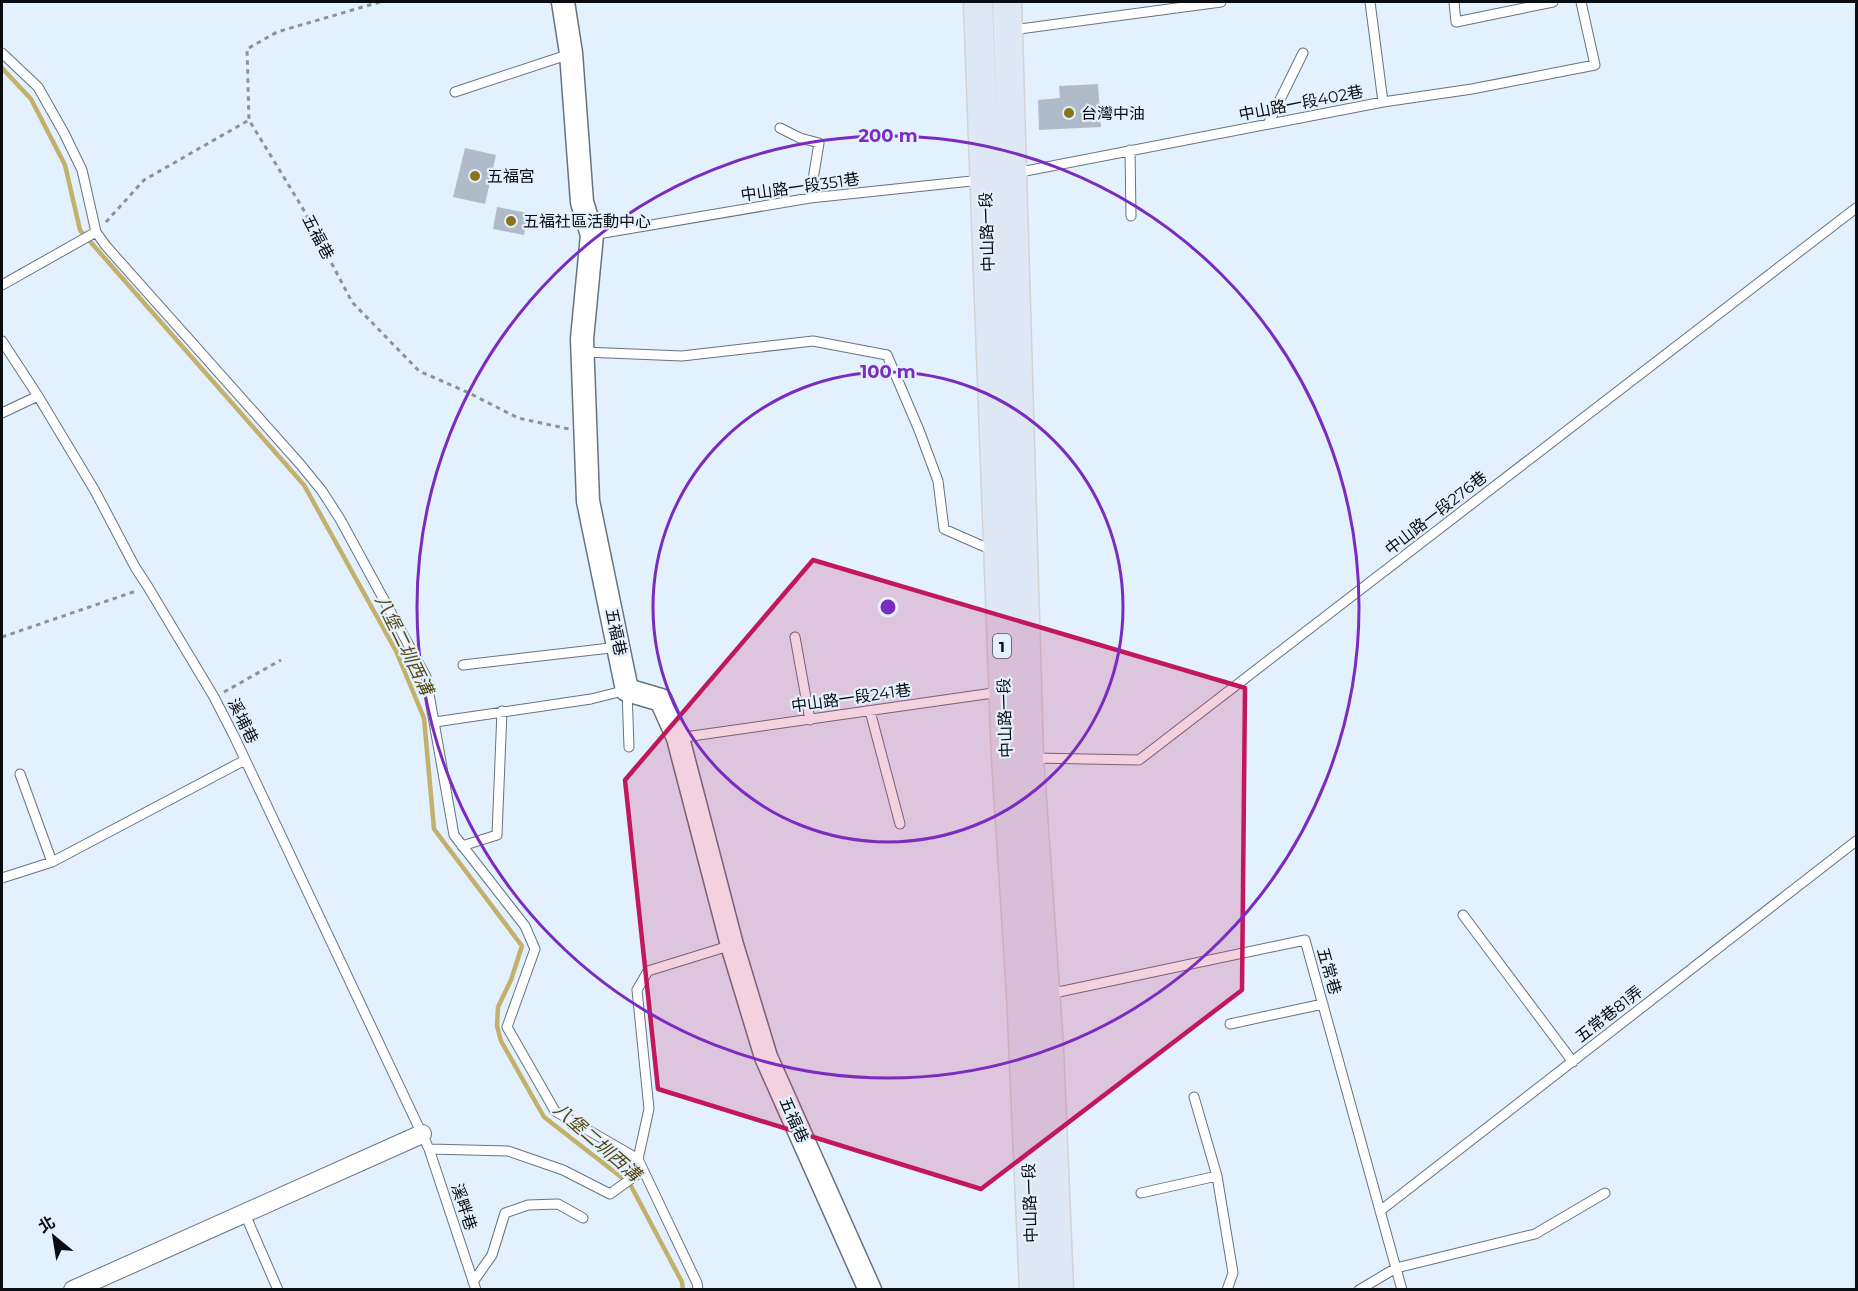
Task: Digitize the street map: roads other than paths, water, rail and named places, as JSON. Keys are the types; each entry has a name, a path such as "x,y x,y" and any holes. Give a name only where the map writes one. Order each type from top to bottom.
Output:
{"main road":[{"name":"中山路一段","path":"978,2 999,176 1018,757 1034,994 1059,1290"},
{"name":"中山路一段","path":"1007,2 1009,30 999,176 999,553 1016,690"},
{"name":"中山路一段","path":"1034,994 1034,1290"}],"street":[{"name":"五福巷","path":"563,2 571,53 582,202 592,235 582,339 588,501 627,690 661,700 678,738 732,945 766,1057 870,1290"},
{"path":"73,1290 244,1212 425,1142"}],"lane":[{"path":"1009,30 1221,2"},
{"path":"1370,2 1383,102"},
{"path":"1454,2 1456,21 1553,2"},
{"name":"中山路一段402巷","path":"999,176 1383,102 1472,89 1595,65 1581,2"},
{"path":"2,53 38,87 64,133 82,170 96,232 106,246 322,491 340,519 426,677 454,835 525,926 535,949 507,1027 555,1111 638,1159 698,1290"},
{"path":"455,92 571,53"},
{"path":"1268,124 1303,53"},
{"path":"780,128 800,138 819,143 810,198"},
{"path":"1130,150 1131,216"},
{"name":"中山路一段351巷","path":"592,235 810,198 999,176"},
{"name":"中山路一段276巷","path":"1018,757 1139,760 1857,208"},
{"path":"2,285 96,232"},
{"path":"582,352 682,356 813,340 887,355 938,481 944,530 999,553"},
{"name":"溪埔巷","path":"2,341 95,491 135,567 214,697 425,1142"},
{"path":"2,413 38,396"},
{"path":"795,637 810,720"},
{"path":"463,665 619,647"},
{"path":"435,722 591,699 627,690 629,747"},
{"name":"中山路一段241巷","path":"678,738 1016,690"},
{"path":"462,846 497,835 502,711"},
{"path":"870,711 900,824"},
{"path":"2,878 52,862 245,760"},
{"path":"20,774 52,862"},
{"name":"五常巷81弄","path":"1380,1211 1857,841"},
{"path":"1463,915 1573,1062"},
{"name":"五常巷","path":"1034,994 1305,940 1402,1290"},
{"path":"425,1142 508,1151 562,1170 610,1194 639,1173 638,1159 649,1109 637,990 648,971 732,945"},
{"path":"1230,1024 1323,1004"},
{"path":"1194,1097 1217,1176 1233,1273 1227,1290"},
{"name":"溪畔巷","path":"425,1142 474,1286"},
{"path":"1141,1193 1217,1176"},
{"path":"1359,1290 1396,1268 1535,1234 1605,1193"},
{"path":"474,1286 492,1254 505,1214 528,1205 558,1204 583,1218"},
{"path":"244,1212 278,1290"}],"waterway":[{"name":"八堡二圳西溝","path":"2,68 31,99 65,165 80,230 304,485 396,651 424,718 434,829 522,946 511,980 498,1007 497,1026 501,1041 544,1117 630,1184 682,1282 683,1290"}],"place":[{"name":"台灣中油","path":"1069,113"},
{"name":"五福宮","path":"475,176"},
{"name":"五福社區活動中心","path":"511,221"}]}
